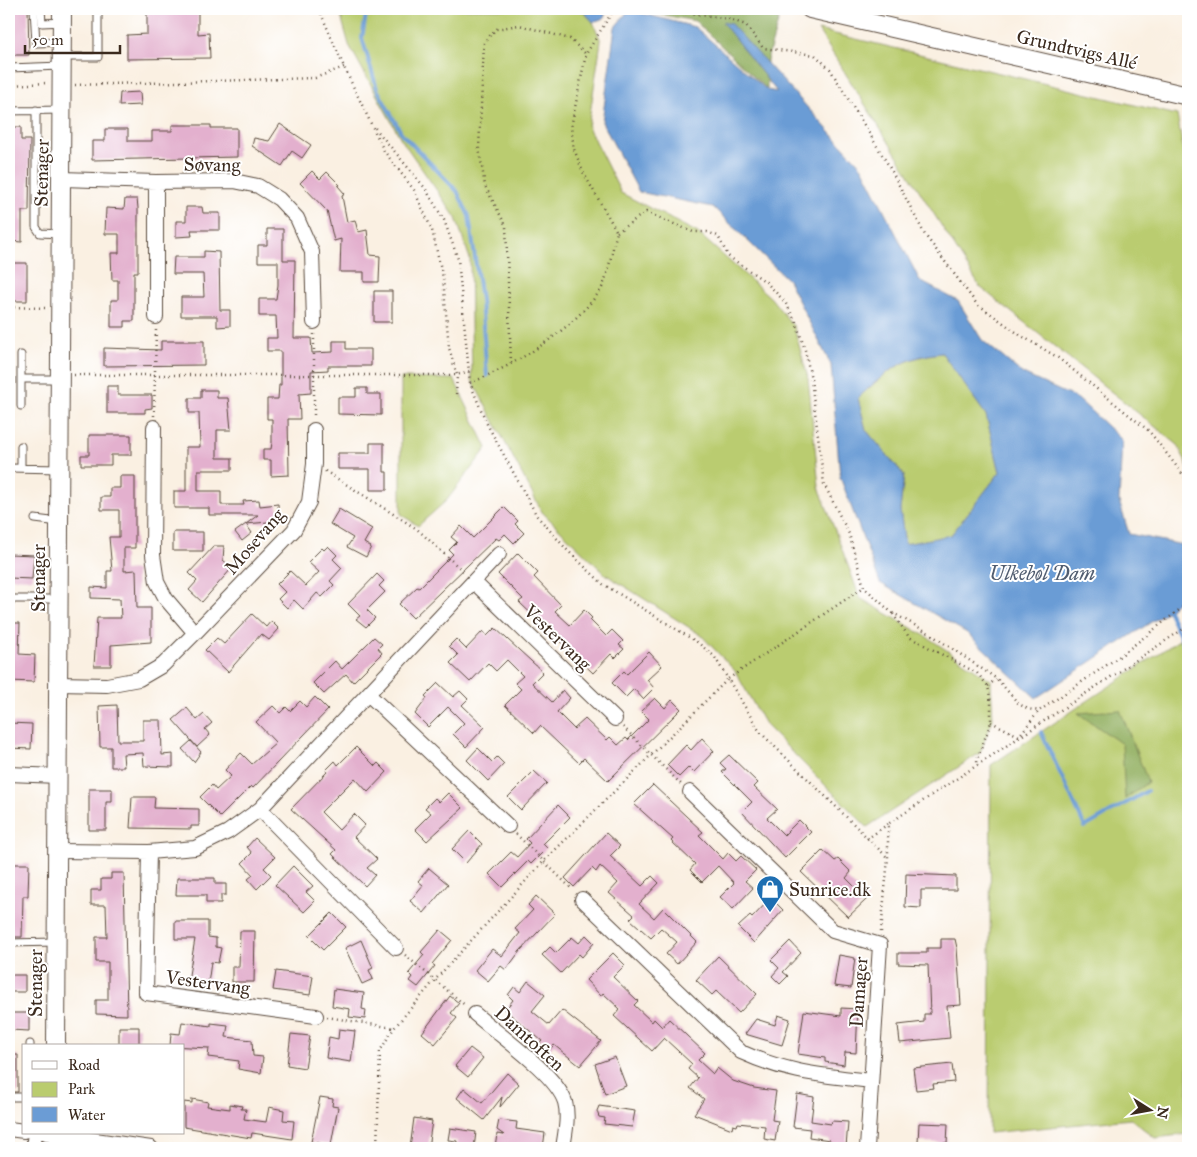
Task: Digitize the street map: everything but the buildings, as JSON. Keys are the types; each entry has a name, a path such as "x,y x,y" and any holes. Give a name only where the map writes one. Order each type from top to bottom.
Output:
{"street":[{"name":"Grundtvigs Allé","path":"810,9 1188,96"},
{"name":"Stenager","path":"56,1044 63,15"},
{"name":"Søvang","path":"62,179 156,182 234,181 258,186 279,199 297,218 312,252 314,322"},
{"path":"156,182 156,316"},
{"path":"154,427 152,555 157,582 166,599 195,633"},
{"name":"Mosevang","path":"58,684 107,685 139,679 163,665 294,530 309,502 314,464 314,430"},
{"path":"57,851 149,852 195,848 228,832 260,809 499,554"},
{"name":"Vestervang","path":"474,582 615,719"},
{"path":"369,694 508,826"},
{"path":"9,774 58,776"},
{"name":"Damager","path":"690,792 833,931 880,945 867,1148"},
{"path":"260,809 396,948"},
{"name":"Vestervang","path":"149,852 146,993 316,1016"},
{"path":"582,899 741,1052 768,1064 793,1071 870,1080"},
{"name":"Damtoften","path":"475,1014 550,1078 560,1091 565,1104 567,1120 563,1148"},
{"path":"9,1129 22,1131"},
{"path":"32,1148 35,1134"},
{"path":"52,1134 108,1145 151,1148"}],"lane":[{"path":"34,9 36,43 63,55"},
{"path":"41,9 42,23 63,15"},
{"path":"9,68 63,55 98,57 98,9"},
{"path":"36,110 36,227 44,234 61,234"},
{"path":"9,111 63,110"},
{"path":"21,355 21,406"},
{"path":"21,379 61,377"},
{"path":"21,446 21,468"},
{"path":"9,468 60,469"},
{"path":"35,520 60,522"},
{"path":"9,599 59,598"},
{"path":"9,943 57,942"},
{"path":"9,1097 22,1097"}],"path":[{"path":"319,9 384,151 414,190 432,230 443,278 449,348 457,375 456,396"},
{"path":"614,9 586,54 571,127 574,149 583,172 617,232"},
{"path":"664,9 729,19 746,25 763,48 814,55 830,69 888,166 925,235 976,303 1020,335 1057,357 1150,431 1188,481"},
{"path":"511,364 506,226 485,186 479,148 484,42 496,29 519,25 570,39 586,54"},
{"path":"9,85 315,78 344,67"},
{"path":"375,128 425,188 444,220 458,259 470,383 487,424 537,516 555,537 603,584 698,642 714,656 760,732 888,858"},
{"path":"470,383 493,374 555,337 601,290 617,232 646,212 694,232 707,232 718,236 728,256 766,282 785,302 796,322 806,350 824,484 849,534 864,587 891,612 909,637 978,673 988,686 992,702 990,722 974,767"},
{"path":"9,307 61,308"},
{"path":"154,427 156,316"},
{"path":"314,322 314,430"},
{"path":"61,377 155,375 457,375 469,371"},
{"path":"314,464 417,528 474,582"},
{"path":"377,1148 380,1051 394,1028 435,980 544,861 728,679 864,587"},
{"path":"1019,736 1039,711 1120,656 1188,603"},
{"path":"891,612 929,633 997,679 1018,704 1028,709 1039,711"},
{"path":"867,839 1019,736 1188,626"},
{"path":"988,686 997,679"},
{"path":"615,719 690,792"},
{"path":"990,722 1019,736"},
{"path":"880,945 888,858 888,824"},
{"path":"508,826 582,899"},
{"path":"396,948 475,1014"},
{"path":"316,1016 394,1028"}],"green space":[{"path":"339,9 577,9 585,13 593,22 601,41 588,127 621,193 698,233 771,298 794,327 808,378 819,487 860,598 927,637 991,680 993,719 980,753 867,827 766,726 735,671 701,635 605,574 542,512 472,380 470,259 456,218 401,139 349,45"},
{"path":"632,9 743,9 779,19 767,60 767,89 695,21"},
{"path":"818,30 1177,115 1188,176 1188,467 1178,445 980,287"},
{"path":"942,353 986,415 1000,472 951,535 905,544 900,510 904,475 866,430 858,398 887,373 905,362"},
{"path":"401,378 454,379 487,448 447,500 418,526 401,514"},
{"path":"1188,634 1188,1134 1155,1138 1131,1119 989,1133 991,765"},
{"path":"1120,710 1148,782 1125,799 1122,744 1078,713"}],"water":[{"path":"577,9 607,9 604,18 593,22 585,13"},
{"name":"Ulkebøl Dam","path":"629,10 695,27 767,90 777,92 722,22 731,24 862,167 920,281 958,301 982,340 1023,374 1078,399 1122,440 1119,501 1129,534 1188,546 1188,591 1168,611 1036,698 967,633 880,583 840,477 831,365 788,280 713,207 639,192 602,122 615,27","holes":["942,353 986,415 1000,472 951,535 905,544 900,510 904,475 866,430 858,398 887,373 905,362"]}],"waterway":[{"path":"367,9 362,38 377,89 402,134 457,191 469,216 481,300 487,376"},
{"path":"1167,608 1188,653"},
{"path":"1041,732 1085,827 1147,791"}],"place":[{"name":"Sunrice.dk","path":"770,913"}]}
